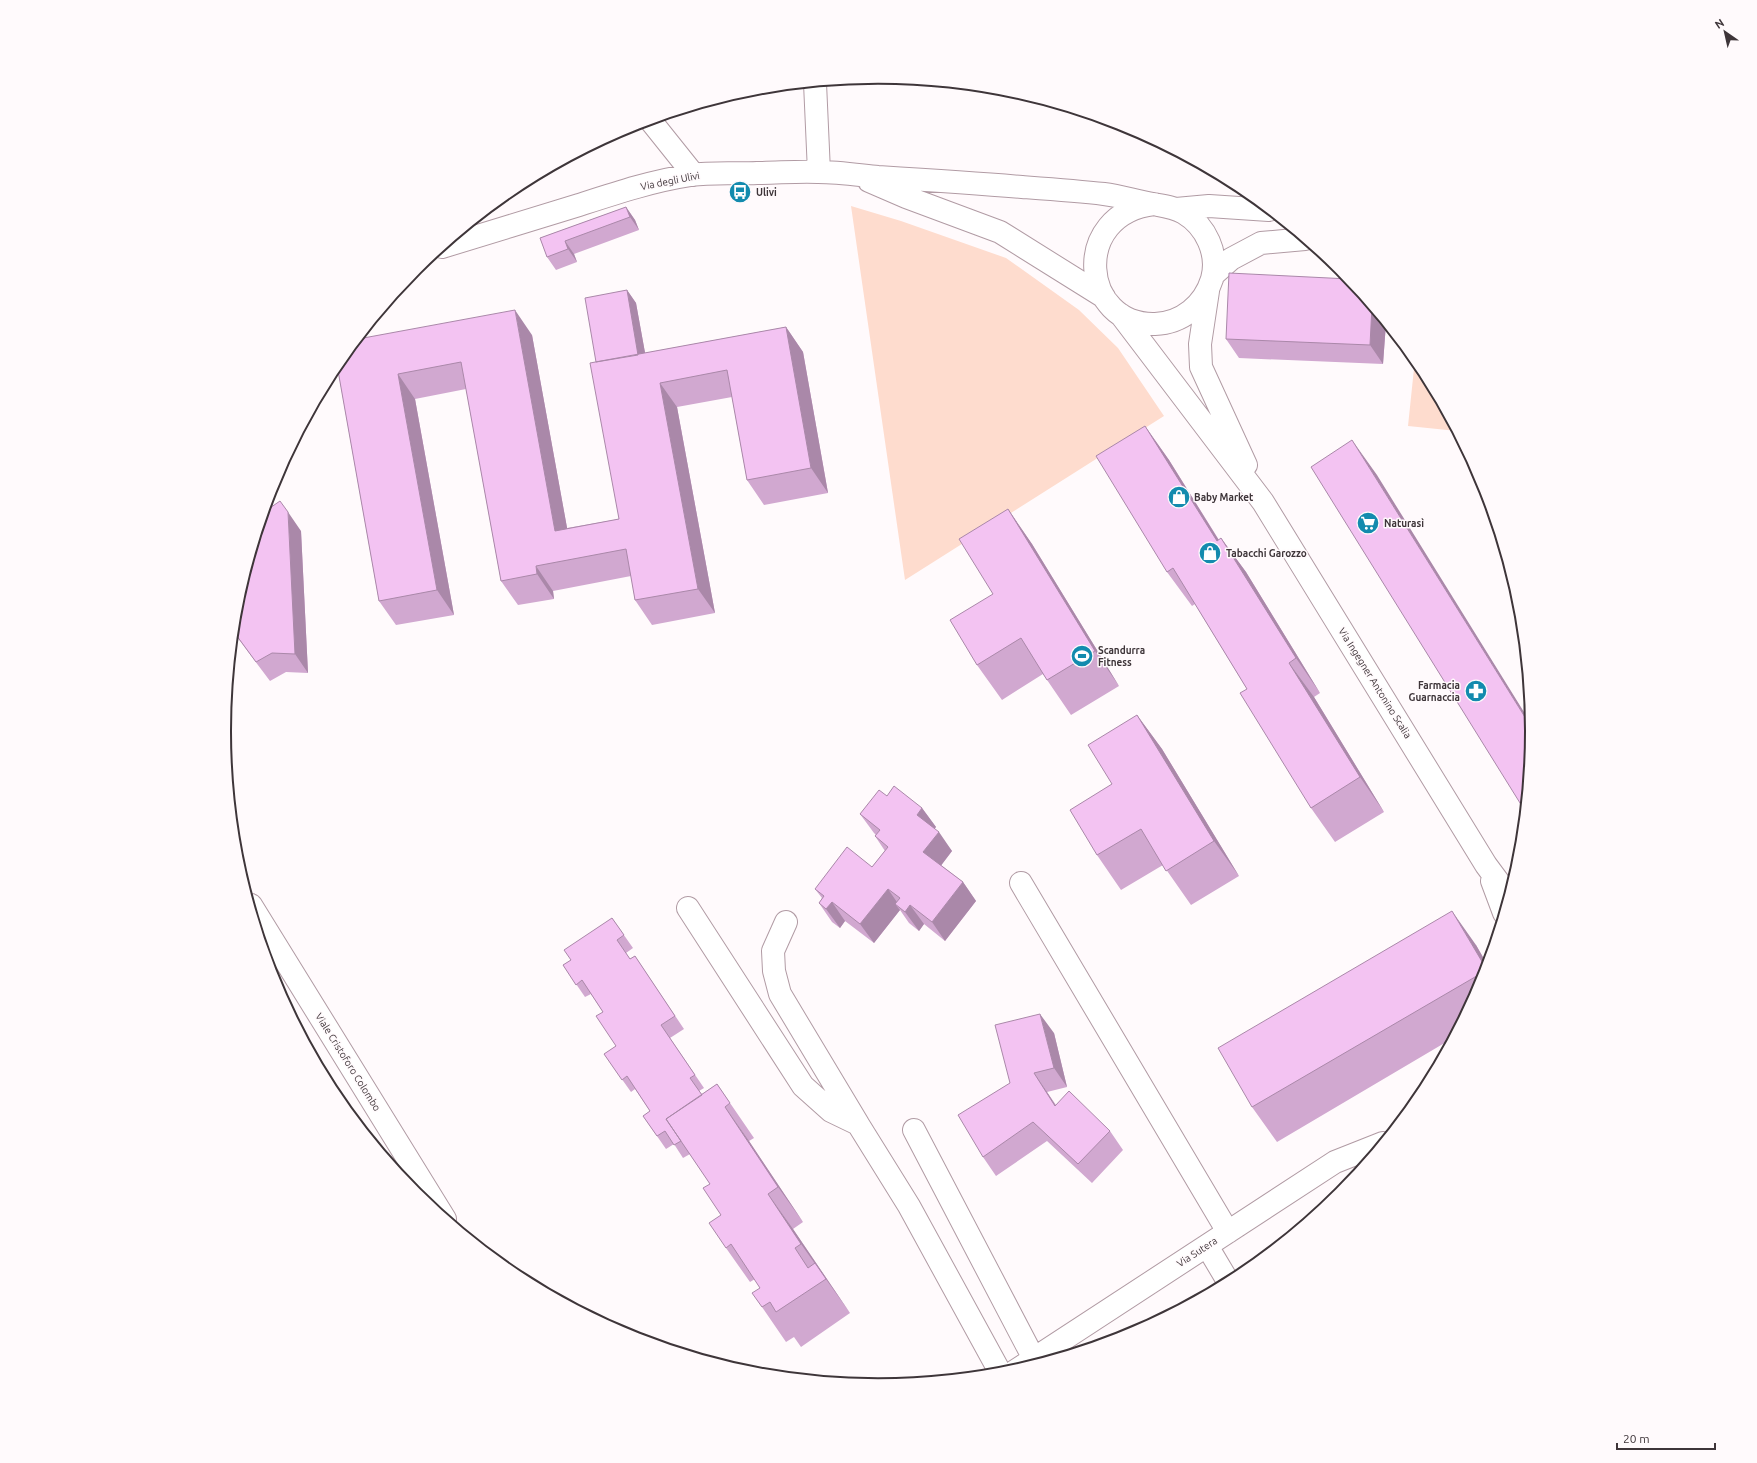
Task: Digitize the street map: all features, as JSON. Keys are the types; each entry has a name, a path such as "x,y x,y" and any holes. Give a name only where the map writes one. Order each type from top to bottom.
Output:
{"street":[{"path":"815,87 819,172"},
{"path":"654,124 694,174"},
{"name":"Via degli Ulivi","path":"454,243 650,183 694,174 819,172 1107,194 1154,204"},
{"path":"855,175 906,197 1000,232 1104,297"},
{"path":"1263,502 1201,367 1200,344 1211,281 1212,252 1204,230 1187,214 1176,209 1154,204 1136,208 1121,215 1108,227 1099,242 1095,253 1095,276 1104,297 1112,307 1121,314 1142,323 1160,323 1177,319 1196,306 1211,281 1232,259 1261,243 1299,240"},
{"path":"1176,209 1209,206 1261,209"},
{"path":"1121,314 1263,502"},
{"name":"Via Ingegner Antonino Scalia","path":"1263,502 1486,865"},
{"path":"1486,865 1506,892"},
{"path":"1486,865 1502,907"},
{"path":"1021,883 1228,1232"},
{"path":"688,908 803,1086 831,1111 858,1124"},
{"name":"Viale Cristoforo Colombo","path":"259,919 434,1201"},
{"path":"786,922 773,951 774,971 780,994 908,1206 998,1368"},
{"path":"914,1130 1034,1359"},
{"name":"Via Sutera","path":"1034,1359 1334,1162 1375,1146"},
{"path":"1207,1246 1226,1277"}],"shaded area":[{"path":"851,206 901,221 1006,258 1079,310 1118,348 1164,416 905,580"},
{"path":"1414,368 1451,430 1408,426"}],"building":[{"path":"626,207 630,217 565,241 568,249 547,257 540,238"},
{"path":"1229,273 1340,279 1372,313 1370,345 1226,339"},
{"path":"627,290 638,355 596,362 585,298"},
{"path":"515,310 555,531 619,519 590,363 786,327 811,468 747,480 727,370 660,383 698,589 635,600 626,549 536,566 537,574 501,581 461,362 398,374 437,590 379,601 339,374 364,338"},
{"path":"1145,426 1217,541 1221,538 1296,658 1289,663 1360,777 1311,808 1240,693 1247,689 1173,568 1167,572 1096,456"},
{"path":"1352,440 1526,718 1525,774 1521,805 1311,467"},
{"path":"280,501 288,512 295,654 272,653 256,662 238,638 243,605 253,564 271,507"},
{"path":"1008,509 1095,651 1047,680 1021,638 977,665 950,620 993,594 959,539"},
{"path":"1137,715 1214,841 1166,871 1141,829 1097,855 1070,810 1112,784 1088,745"},
{"path":"894,786 922,808 917,815 939,832 923,852 963,882 932,922 910,905 905,912 895,904 900,898 888,889 860,924 832,902 826,909 819,903 824,896 815,889 847,847 872,867 888,847 875,836 880,830 860,814 879,790 887,796"},
{"path":"1452,911 1483,963 1479,975 1252,1107 1218,1048"},
{"path":"612,918 624,935 617,940 630,959 635,956 675,1016 661,1025 695,1075 690,1078 702,1095 666,1119 681,1141 674,1145 665,1131 657,1136 643,1116 650,1111 627,1076 622,1080 604,1054 616,1046 596,1016 603,1012 582,980 576,985 563,965 571,960 564,950"},
{"path":"1040,1014 1054,1068 1034,1073 1055,1106 1069,1091 1110,1131 1078,1164 1033,1122 983,1157 958,1115 1010,1083 995,1025"},
{"path":"717,1084 730,1103 725,1107 778,1187 768,1194 801,1244 795,1248 808,1268 815,1263 826,1279 776,1312 770,1302 762,1307 752,1293 760,1288 731,1244 726,1248 709,1223 721,1215 703,1188 710,1184 666,1119"}],"place":[{"name":"Ulivi","path":"740,192"},
{"name":"Baby Market","path":"1179,497"},
{"name":"Naturasì","path":"1368,523"},
{"name":"Tabacchi Garozzo","path":"1210,553"},
{"name":"Scandurra Fitness","path":"1082,656"},
{"name":"Farmacia Guarnaccia","path":"1476,691"}]}
